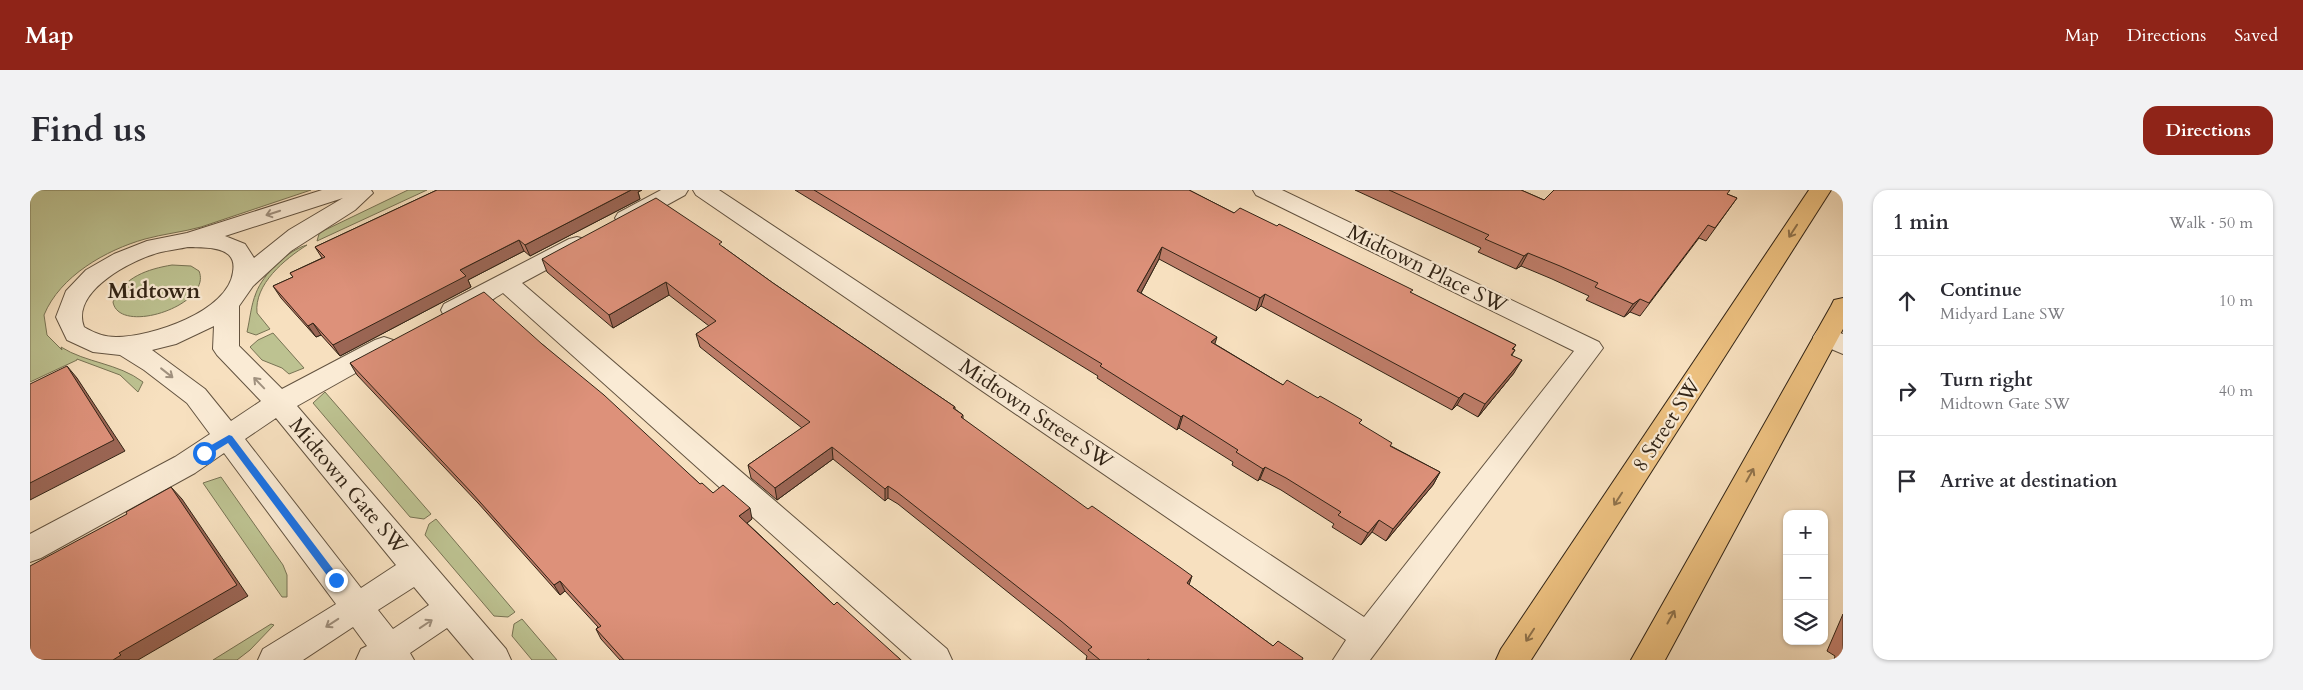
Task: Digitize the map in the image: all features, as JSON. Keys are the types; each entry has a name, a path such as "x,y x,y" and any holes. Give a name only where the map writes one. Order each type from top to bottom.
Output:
{"main road":[{"name":"8 Street SW","path":"1513,660 1820,190"},
{"path":"1648,660 1834,341 1843,306"}],"street":[{"path":"354,190 338,192 188,240 155,246 122,258 94,276 75,297 68,317 76,334 96,344 126,347 172,335 199,324 227,305 244,281 273,252 291,239 352,203 365,190"},
{"path":"435,319 677,190"},
{"name":"Midtown Street SW","path":"704,190 1359,649"},
{"name":"Midtown Place SW","path":"1264,190 1590,348 1359,649"},
{"path":"188,240 216,241 237,250 246,264 244,281"},
{"path":"505,282 935,660"},
{"name":"Midtown Gate SW","path":"227,305 226,349 279,403 494,660"},
{"path":"30,549 185,465 229,438 279,403 409,333"},
{"path":"126,347 153,363 196,396 357,607 386,656 451,608"},
{"path":"275,660 417,568"}],"green space":[{"path":"30,190 311,190 201,227 152,237 130,244 86,266 61,288 51,301 44,315 47,335 62,350 61,347 81,357 123,371 143,382 138,392 120,375 77,359 30,382"},
{"path":"408,190 427,190 317,241 319,234 325,230"},
{"path":"307,245 289,257 273,273 260,292 257,302 257,313 270,329 256,335 247,332 254,298 264,278 284,257"},
{"path":"172,265 191,266 199,271 200,283 192,295 180,305 164,312 147,316 131,316 119,312 113,302 123,286 145,272"},
{"path":"273,333 304,368 289,374 282,368 262,360 250,347 258,340"},
{"path":"325,392 431,514 424,519 410,517 313,403"},
{"path":"221,477 283,565 287,575 287,597 282,597 203,483"},
{"path":"436,519 515,612 508,617 494,616 425,535 429,524"},
{"path":"522,619 557,660 532,660 512,636 514,624"},
{"path":"271,624 274,625 250,650 237,660 213,660"}],"building":[{"path":"437,190 631,190 525,245 519,240 460,270 466,276 333,345 313,323 308,326 273,286 293,277 290,273 325,257 315,247"},
{"path":"814,190 1189,190 1234,213 1240,208 1277,226 1279,224 1413,290 1410,292 1516,345 1512,349 1515,350 1511,355 1522,360 1485,404 1464,393 1459,398 1265,294 1260,298 1162,247 1137,291 1217,337 1211,342 1283,385 1287,380 1318,398 1320,396 1362,420 1359,423 1392,443 1390,446 1440,472 1393,529 1379,520 1368,533 1338,515 1341,512 1286,478 1265,467 1263,469 1236,452 1238,450 1183,415 1181,417 1100,366 1102,364"},
{"path":"1389,190 1521,190 1544,200 1554,190 1730,190 1727,194 1737,198 1715,228 1708,225 1649,303 1640,299 1633,304 1595,287 1598,283 1528,253 1524,256 1485,239 1489,235"},
{"path":"656,198 722,242 719,244 773,283 955,407 953,408 963,415 961,417 1088,509 1092,506 1181,568 1192,576 1187,583 1273,646 1278,641 1303,658 1302,660 1100,660 1088,650 1092,647 1061,621 897,492 888,486 885,489 832,447 775,488 748,465 810,422 696,334 716,321 666,282 609,315 542,259"},
{"path":"484,292 542,344 604,395 700,484 702,483 713,493 723,485 750,508 739,516 834,605 837,602 901,660 624,660 596,629 601,626 560,581 554,585 472,493 350,363"},
{"path":"67,366 114,440 30,483 30,384"},
{"path":"171,487 237,585 119,653 121,655 113,660 30,660 30,566 127,514 126,512"}],"district":[{"name":"Midtown","path":"154,291"}],"route":[{"path":"204,453 229,438 336,580"}]}
